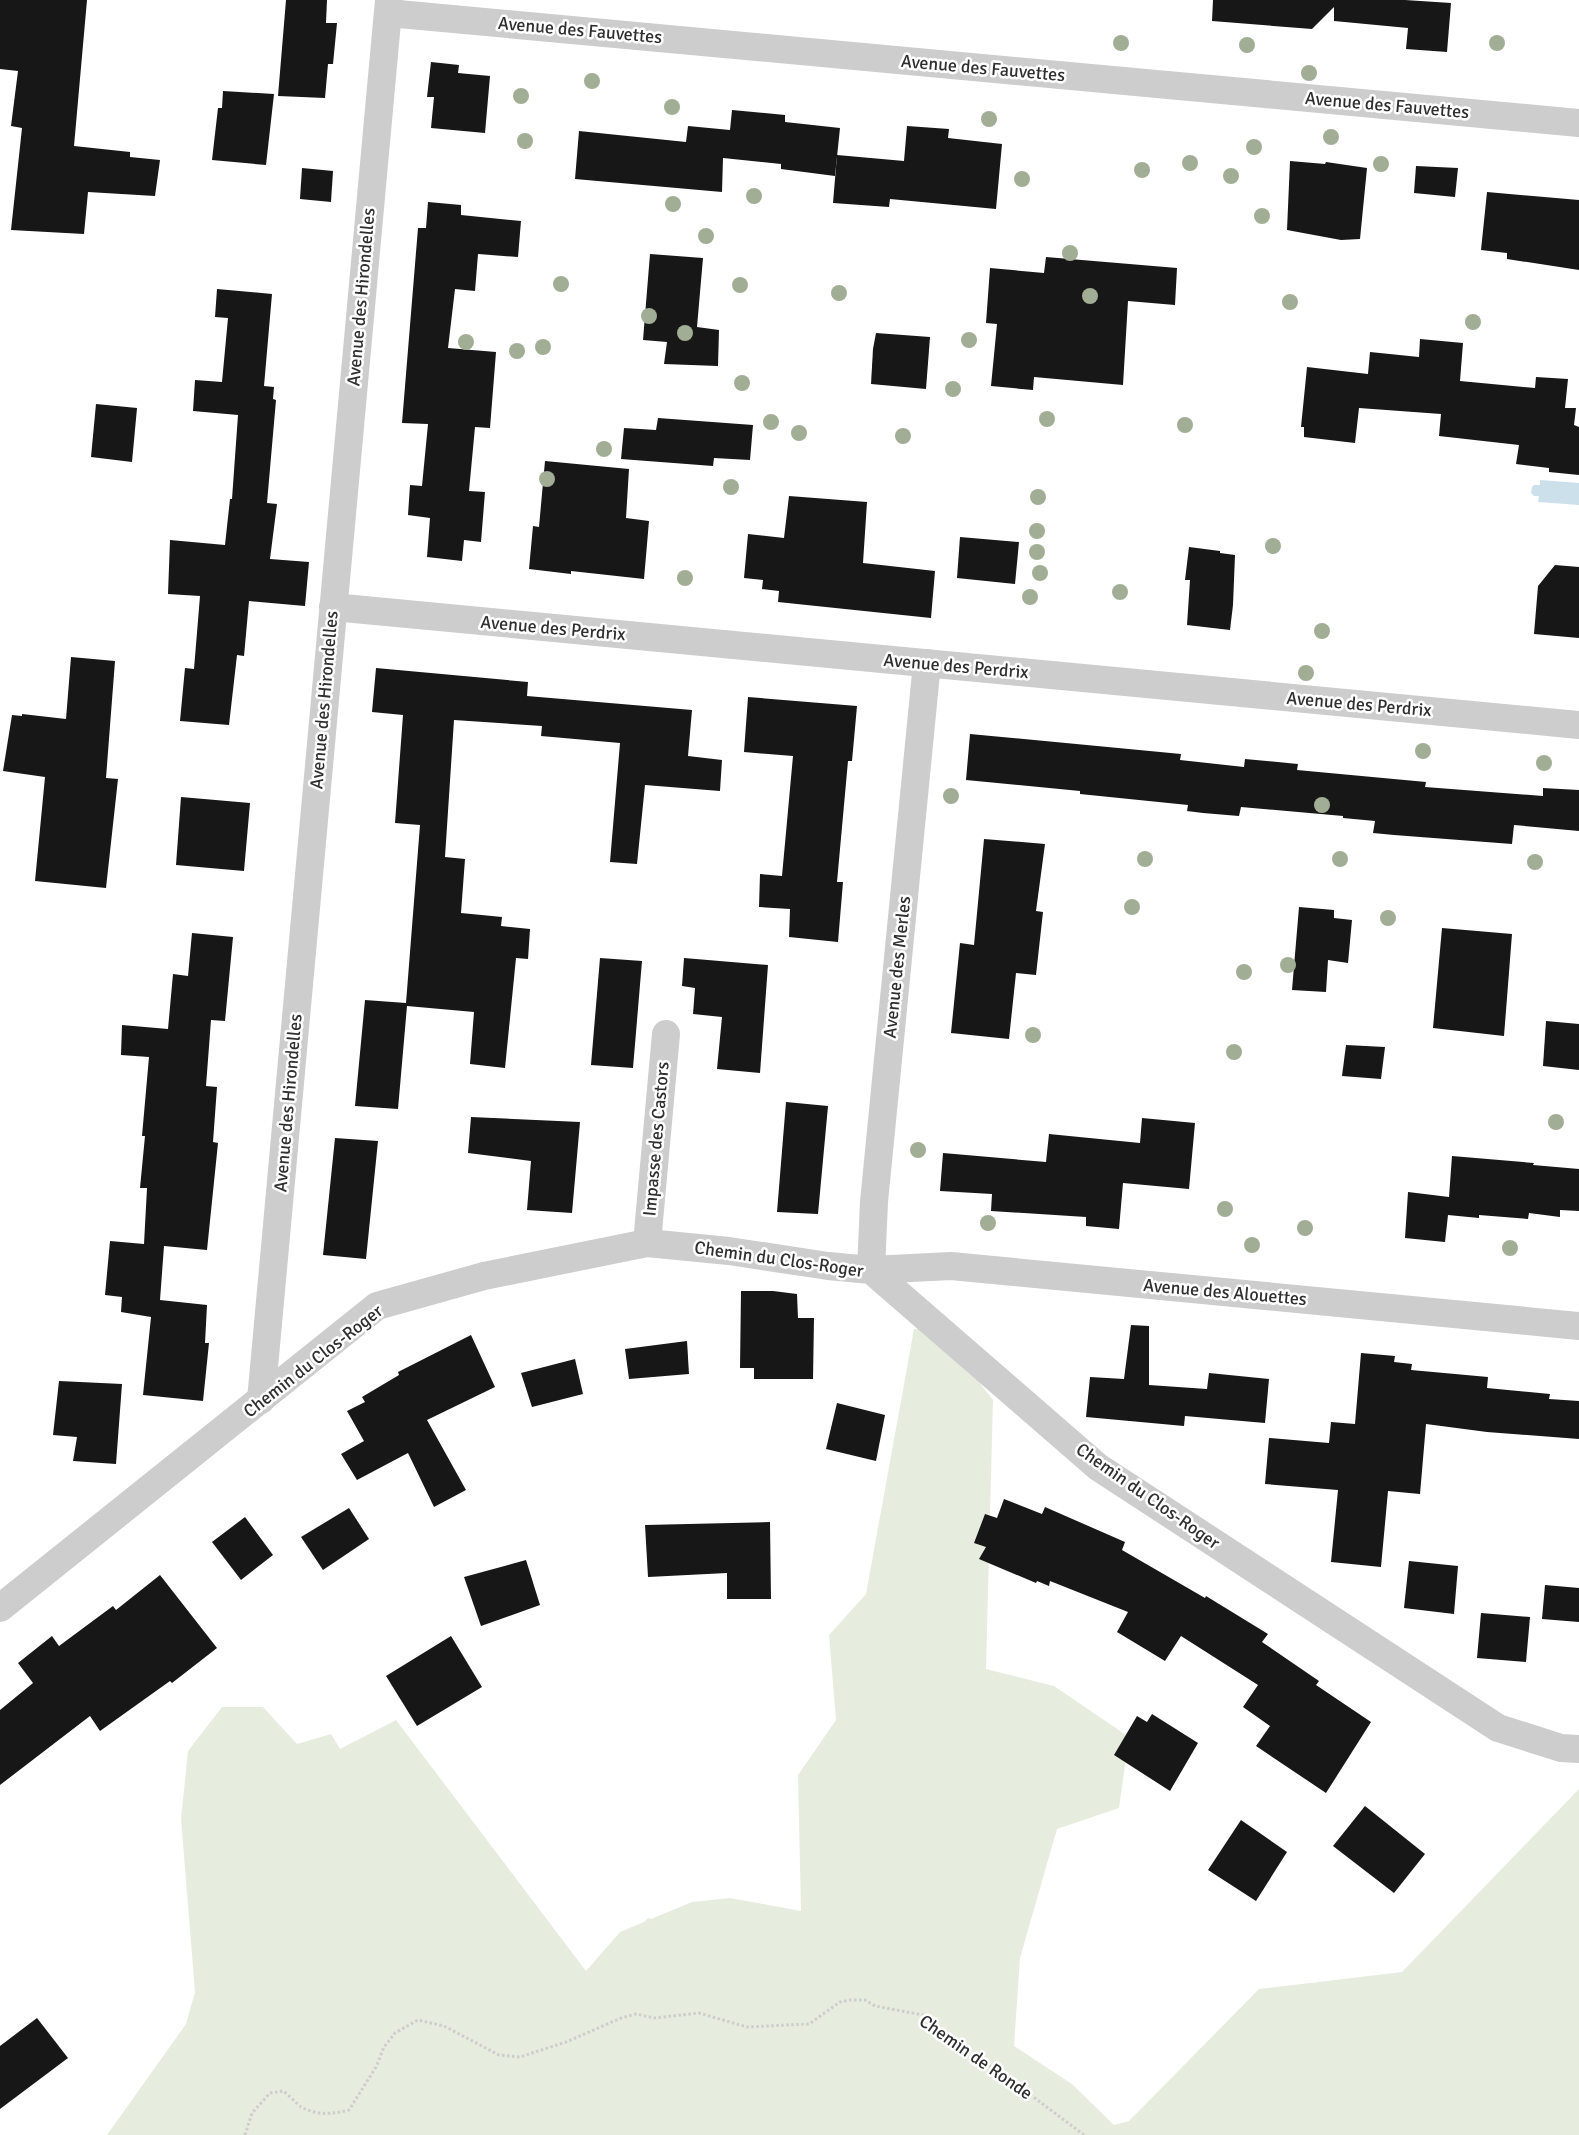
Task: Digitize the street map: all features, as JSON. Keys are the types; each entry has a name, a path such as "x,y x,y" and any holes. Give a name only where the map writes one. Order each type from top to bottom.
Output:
{"street":[{"name":"Avenue des Fauvettes","path":"388,6 1579,123"},
{"name":"Avenue des Hirondelles","path":"262,1400 388,6"},
{"name":"Avenue des Perdrix","path":"333,607 1579,725"},
{"name":"Avenue des Merles","path":"871,1270 874,1202 927,663"},
{"name":"Impasse des Castors","path":"646,1243 666,1034"},
{"name":"Chemin du Clos-Roger","path":"0,1608 377,1306 484,1276 646,1243 729,1251 828,1266 871,1270 1098,1467 1498,1728 1561,1748 1579,1749"},
{"name":"Avenue des Alouettes","path":"871,1270 951,1266 1579,1326"}],"path":[{"name":"Chemin de Ronde","path":"245,2135 252,2113 270,2093 283,2090 300,2107 327,2115 349,2110 376,2067 384,2047 395,2033 418,2020 444,2026 500,2055 520,2057 566,2042 636,2014 654,2018 699,2013 748,2027 810,2024 840,2002 865,2000 875,2006 923,2015 950,2039 1016,2084 1084,2135"}],"shaded area":[{"path":"914,1329 938,1329 993,1400 986,1669 1054,1686 1129,1737 1119,1808 1057,1829 1020,1958 1014,2046 1072,2084 1114,2125 1129,2121 1259,1989 1402,1972 1579,1789 1579,2135 107,2135 186,2024 195,1992 181,1819 188,1751 222,1707 263,1707 297,1744 331,1734 340,1749 396,1720 586,1971 620,1932 644,1922 648,1918 651,1919 692,1902 730,1898 801,1911 798,1775 836,1720 829,1635 866,1594"}],"water":[{"path":"1540,480 1579,483 1579,505 1538,502 1539,496 1534,496 1531,493 1534,485 1540,485"}],"building":[{"path":"0,0 87,0 74,146 130,152 130,157 160,160 155,196 88,192 84,234 11,230 22,128 11,126 18,71 0,69"},
{"path":"286,0 327,0 326,23 337,23 333,64 328,64 325,98 278,96"},
{"path":"1213,0 1405,0 1451,3 1447,52 1406,49 1408,28 1334,21 1334,7 1312,29 1212,21"},
{"path":"431,62 459,65 458,73 490,76 485,133 431,128 434,97 427,97"},
{"path":"223,91 274,94 266,165 212,160 218,108 222,108"},
{"path":"732,110 785,115 785,122 840,128 835,176 781,169 781,164 723,158 722,192 575,179 579,131 686,142 688,126 730,130"},
{"path":"907,126 949,129 948,138 1002,144 996,209 890,199 889,207 833,203 837,155 904,161"},
{"path":"1290,161 1325,164 1326,162 1367,168 1360,239 1341,240 1287,230"},
{"path":"1416,166 1458,168 1455,197 1414,193"},
{"path":"302,168 333,171 331,202 300,199"},
{"path":"1487,192 1579,200 1579,270 1507,259 1507,253 1481,250"},
{"path":"428,202 461,205 461,215 521,221 518,257 478,254 475,291 455,289 448,348 496,352 490,428 475,427 469,491 485,492 481,542 464,540 462,561 427,557 430,518 408,515 410,485 422,486 428,424 402,423 418,228 426,228"},
{"path":"650,254 703,258 697,327 719,330 718,366 664,364 667,342 643,340"},
{"path":"1046,257 1177,268 1175,305 1128,301 1123,385 1034,377 1033,390 991,386 997,324 986,323 990,268 1044,273"},
{"path":"217,289 272,294 264,386 274,387 273,399 276,400 267,503 277,504 270,559 309,562 305,606 249,601 244,656 237,655 229,725 180,721 185,668 194,669 200,596 168,594 170,540 225,545 230,499 232,499 238,415 193,411 195,380 222,382 228,318 215,317"},
{"path":"876,333 930,337 926,389 871,384"},
{"path":"1420,339 1463,343 1460,381 1535,388 1536,377 1568,379 1565,408 1576,408 1574,425 1579,427 1579,475 1549,472 1549,468 1516,464 1519,445 1439,436 1441,414 1359,408 1355,443 1304,437 1304,427 1301,427 1307,367 1368,374 1370,352 1419,357"},
{"path":"96,404 137,408 132,462 91,457"},
{"path":"658,418 753,425 750,460 714,458 713,466 621,459 624,428 656,430"},
{"path":"545,461 629,469 626,518 649,521 644,579 571,571 571,574 529,569 533,526 539,527"},
{"path":"789,496 867,502 863,563 935,571 931,618 778,602 779,591 762,589 763,580 744,578 748,534 784,538"},
{"path":"960,537 1019,542 1015,584 957,578"},
{"path":"1189,547 1235,555 1230,630 1187,625 1190,580 1185,580"},
{"path":"1555,565 1579,567 1579,638 1534,634 1538,586"},
{"path":"71,657 115,661 106,778 118,779 106,888 35,881 45,777 3,771 12,715 22,716 22,714 66,719"},
{"path":"376,668 528,682 527,696 692,710 688,756 722,760 720,791 645,785 637,864 610,862 620,743 541,736 542,726 454,720 445,857 465,859 461,913 502,917 501,926 530,929 528,959 516,958 505,1068 470,1064 474,1012 407,1006 398,1109 355,1106 365,1000 406,1003 420,825 395,823 403,715 372,712"},
{"path":"748,697 857,706 852,761 848,761 837,882 843,882 838,942 789,937 790,909 759,907 760,874 782,876 793,756 744,752"},
{"path":"970,734 1181,754 1180,760 1244,767 1245,759 1298,764 1297,770 1426,782 1425,787 1543,796 1543,788 1579,790 1579,831 1514,825 1512,844 1394,835 1373,833 1375,821 1343,818 1343,816 1241,807 1239,816 1203,813 1187,811 1188,805 1080,794 1080,791 966,780"},
{"path":"181,797 250,803 244,871 176,865"},
{"path":"984,839 1045,844 1036,911 1043,912 1036,975 1016,973 1009,1039 951,1033 960,943 974,945"},
{"path":"1299,907 1334,910 1334,918 1352,920 1348,963 1328,960 1326,992 1292,990"},
{"path":"1442,928 1512,934 1504,1036 1433,1028"},
{"path":"192,933 233,937 225,1021 211,1020 206,1086 217,1087 213,1142 218,1143 207,1250 164,1246 160,1300 207,1305 205,1343 209,1343 203,1401 143,1395 151,1317 121,1312 122,1297 105,1295 110,1241 144,1244 147,1188 140,1188 145,1136 142,1136 149,1057 121,1055 122,1025 168,1029 173,974 188,976"},
{"path":"600,958 642,961 633,1068 591,1065"},
{"path":"684,958 768,965 760,1073 717,1069 722,1017 693,1014 695,988 682,986"},
{"path":"1546,1021 1579,1024 1579,1070 1543,1066"},
{"path":"1346,1045 1385,1047 1381,1079 1342,1076"},
{"path":"786,1102 828,1106 818,1214 777,1212"},
{"path":"471,1117 580,1122 572,1213 527,1210 531,1161 468,1153"},
{"path":"1142,1118 1195,1123 1189,1189 1123,1183 1119,1229 1086,1226 1086,1217 991,1211 992,1194 940,1191 943,1153 1046,1162 1049,1134 1140,1143"},
{"path":"335,1138 378,1141 366,1259 323,1255"},
{"path":"1452,1156 1579,1169 1579,1211 1560,1210 1560,1217 1529,1213 1528,1219 1479,1215 1479,1218 1448,1215 1445,1242 1405,1238 1408,1192 1449,1197"},
{"path":"741,1291 773,1291 797,1294 798,1318 814,1318 813,1379 754,1379 754,1368 740,1368"},
{"path":"1131,1325 1149,1326 1149,1385 1207,1389 1209,1373 1269,1379 1265,1423 1185,1416 1184,1426 1086,1417 1090,1377 1124,1379"},
{"path":"471,1335 495,1387 427,1420 466,1490 434,1507 408,1453 357,1480 341,1454 364,1441 347,1411 365,1402 362,1397 399,1375 398,1372"},
{"path":"687,1341 689,1374 629,1379 625,1349"},
{"path":"1361,1353 1395,1356 1394,1362 1412,1364 1411,1370 1488,1377 1487,1388 1550,1394 1549,1399 1579,1401 1579,1439 1487,1432 1426,1424 1420,1494 1388,1491 1381,1567 1331,1562 1338,1490 1265,1484 1269,1438 1329,1443 1331,1422 1355,1424"},
{"path":"575,1359 583,1394 532,1407 521,1373"},
{"path":"59,1381 122,1384 116,1464 73,1461 77,1437 53,1435"},
{"path":"837,1403 885,1415 876,1461 826,1449"},
{"path":"1004,1499 1042,1514 1045,1507 1125,1542 1122,1550 1205,1598 1206,1596 1268,1634 1262,1642 1319,1681 1316,1685 1371,1722 1326,1793 1256,1746 1270,1726 1243,1707 1258,1685 1181,1636 1165,1661 1117,1632 1128,1612 1050,1581 1049,1586 1037,1581 1036,1583 979,1559 986,1547 974,1543 985,1514 997,1518"},
{"path":"349,1508 369,1539 323,1570 301,1537"},
{"path":"245,1517 273,1555 241,1580 212,1542"},
{"path":"770,1522 771,1599 727,1599 727,1573 648,1577 645,1525"},
{"path":"526,1560 540,1605 481,1626 464,1577"},
{"path":"1409,1561 1458,1566 1454,1614 1404,1608"},
{"path":"160,1575 217,1648 172,1683 170,1681 100,1731 90,1716 0,1785 0,1710 33,1683 18,1663 52,1636 59,1646 113,1606 116,1610"},
{"path":"1545,1585 1579,1588 1579,1622 1542,1619"},
{"path":"1481,1613 1530,1617 1526,1662 1477,1658"},
{"path":"451,1636 482,1687 417,1726 386,1676"},
{"path":"1152,1714 1198,1743 1170,1791 1114,1755 1137,1716 1147,1722"},
{"path":"1365,1806 1425,1854 1394,1893 1333,1846"},
{"path":"1241,1820 1287,1852 1256,1901 1208,1870"},
{"path":"37,2018 68,2058 0,2109 0,2046"}]}
